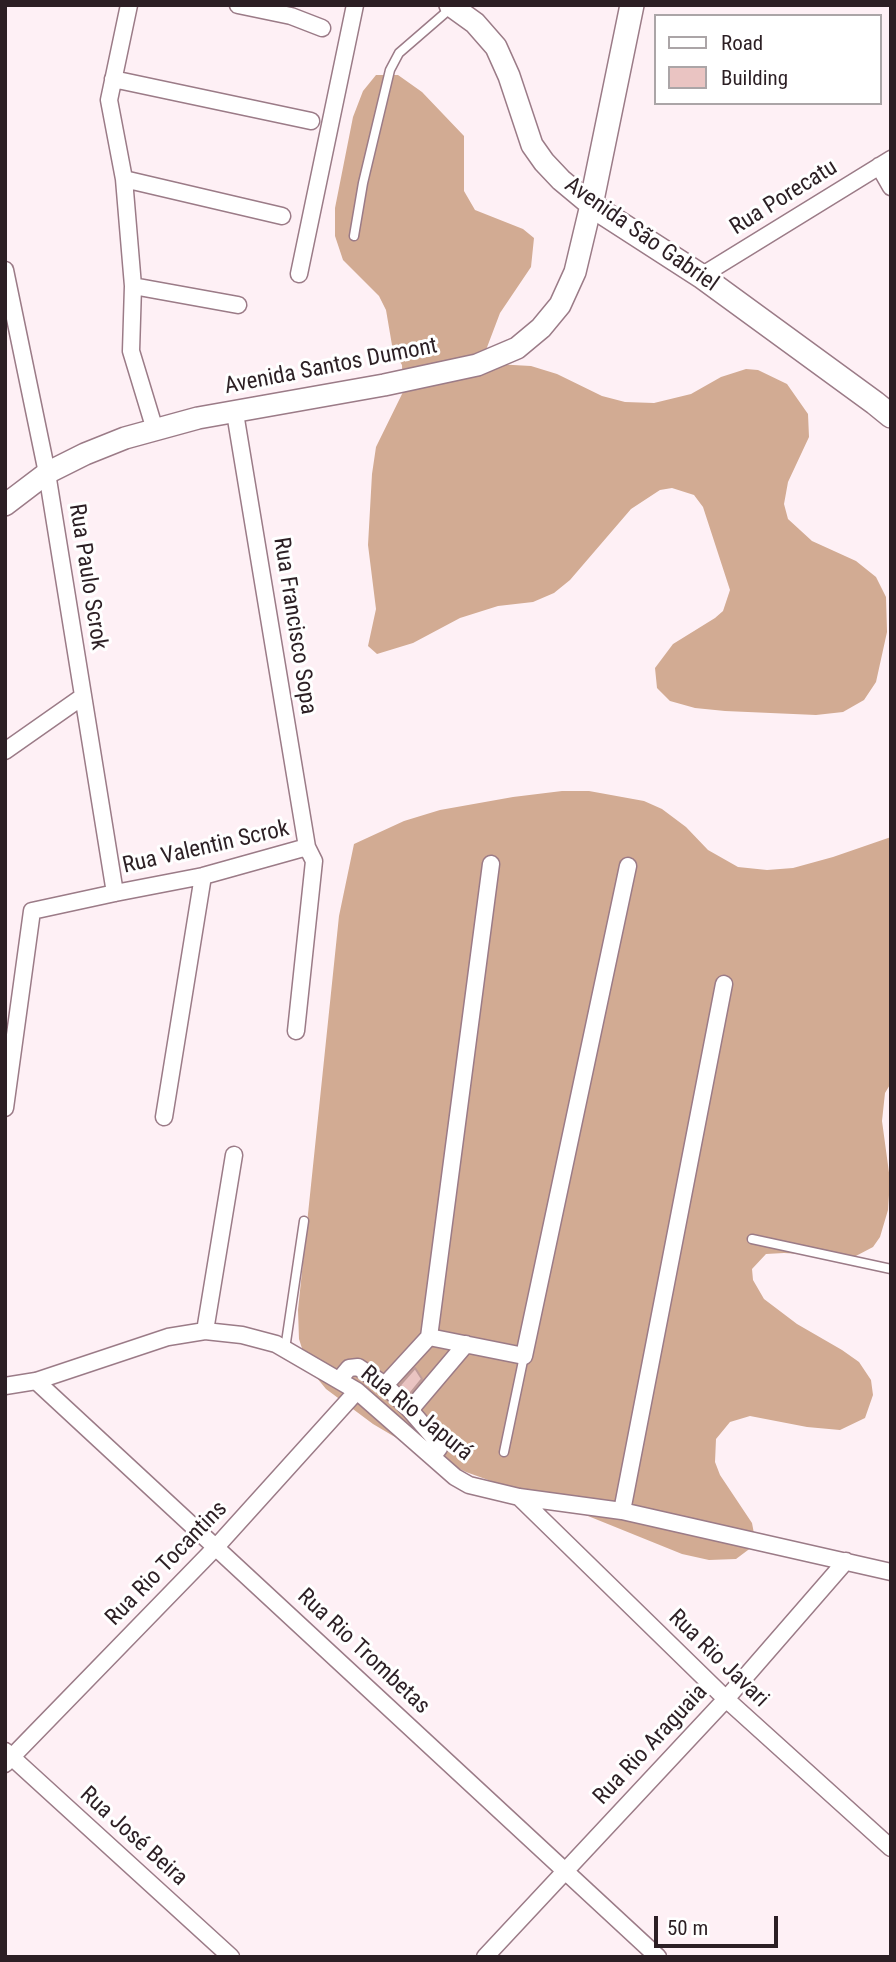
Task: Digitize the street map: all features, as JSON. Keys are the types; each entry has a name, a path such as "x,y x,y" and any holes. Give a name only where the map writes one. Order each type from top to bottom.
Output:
{"main road":[{"path":"590,205 632,5"},
{"name":"Avenida São Gabriel","path":"590,205 701,276 891,416"}],"street":[{"path":"129,5 109,100 124,179 133,286 131,351 155,430"},
{"path":"238,5 291,16 322,28"},
{"path":"299,274 355,5"},
{"name":"Avenida São Gabriel","path":"452,6 475,23 496,47 509,76 532,145 561,180 590,205"},
{"path":"113,79 311,121"},
{"path":"885,162 891,187"},
{"name":"Rua Porecatu","path":"701,276 885,162"},
{"path":"124,179 282,216"},
{"name":"Avenida Santos Dumont","path":"5,505 47,473 85,454 155,430 198,418 477,365 517,348 541,328 560,305 575,272 590,205"},
{"name":"Rua Paulo Scrok","path":"5,270 47,473 115,892"},
{"path":"133,286 238,305"},
{"name":"Rua Francisco Sopa","path":"235,413 307,847 314,861 296,1031"},
{"path":"5,751 82,696"},
{"name":"Rua Valentin Scrok","path":"5,1108 32,911 203,876 307,847"},
{"path":"386,1385 429,1337 491,864"},
{"path":"429,1337 524,1356 628,866"},
{"path":"164,1117 203,876"},
{"path":"622,1511 724,984"},
{"path":"205,1331 234,1155"},
{"name":"Rua Rio Japurá","path":"5,1386 36,1381 168,1337 205,1331 242,1335 276,1344 357,1391 455,1477 469,1485 519,1497 622,1511 891,1572"},
{"path":"410,1410 466,1344"},
{"path":"339,1380 349,1368 358,1367 386,1385 436,1440 439,1448 433,1456"},
{"name":"Rua Rio Trombetas","path":"36,1381 658,1957"},
{"name":"Rua Rio Tocantins","path":"7,1758 217,1546 357,1391"},
{"name":"Rua Rio Javari","path":"519,1497 726,1699 891,1849"},
{"name":"Rua Rio Araguaia","path":"485,1957 726,1699 846,1561"},
{"name":"Rua José Beira","path":"7,1758 231,1957"}],"lane":[{"path":"354,236 363,183 390,71 400,53 452,6"},
{"path":"285,1349 304,1221"},
{"path":"752,1239 891,1269"},
{"path":"503,1452 524,1356"}],"shaded area":[{"path":"376,75 398,75 422,92 464,136 464,191 475,210 523,229 534,238 531,267 500,313 486,350 495,364 531,366 557,374 602,396 625,402 654,403 691,394 721,377 746,369 758,370 787,384 808,414 809,437 788,482 784,504 788,519 812,541 856,561 876,577 886,597 887,632 876,682 864,700 843,712 816,715 725,711 695,708 670,701 657,688 655,668 673,644 723,611 730,590 703,507 694,495 672,488 660,490 631,509 570,580 554,593 533,602 498,606 460,618 413,643 377,654 368,646 376,609 368,545 372,474 376,447 403,392 402,365 393,351 386,310 379,296 343,260 335,236 335,208 353,117 363,91"},
{"path":"562,791 589,791 644,801 662,809 686,827 708,850 738,867 767,870 793,868 891,837 891,1083 885,1093 882,1121 890,1180 888,1210 880,1237 873,1247 854,1257 766,1254 752,1269 753,1280 764,1299 797,1324 859,1362 871,1380 873,1395 865,1418 840,1430 807,1427 750,1416 730,1422 716,1439 715,1462 720,1475 752,1523 756,1544 736,1559 709,1560 682,1554 588,1516 466,1472 405,1443 373,1424 326,1389 308,1367 299,1339 298,1310 339,916 354,844 404,821 440,810"}],"building":[{"path":"415,1368 422,1379 409,1395 400,1385"}]}
